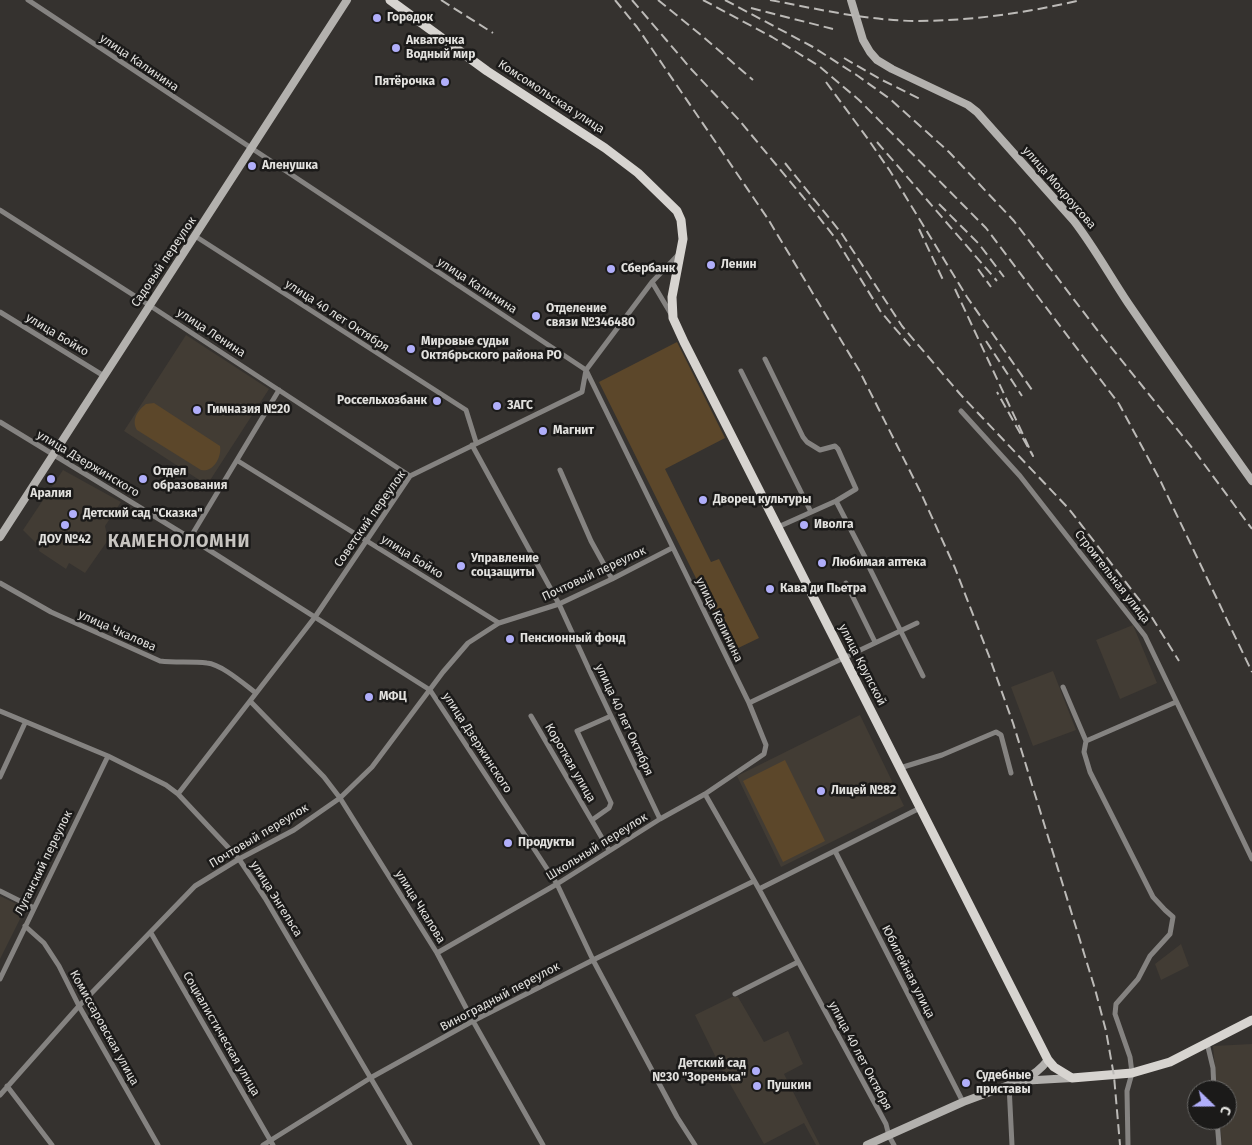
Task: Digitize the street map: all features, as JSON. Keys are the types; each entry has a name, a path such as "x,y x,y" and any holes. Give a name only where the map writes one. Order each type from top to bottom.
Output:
{"main road":[{"name":"Комсомольская улица","path":"390,0 487,71 605,148 638,173 677,211 683,229"},
{"name":"улица Крупской","path":"683,229 682,251 672,297 673,318 687,349 1048,1060 1054,1067 1072,1078"},
{"path":"1072,1078 1132,1073 1170,1062 1252,1020"}],"street":[{"name":"улица Калинина","path":"28,0 586,370 748,703 766,745 764,754"},
{"name":"Садовый переулок","path":"0,537 149,305 252,150 347,0"},
{"name":"улица Мокроусова","path":"851,0 863,40 877,60 977,112 1074,221 1178,377 1252,481"},
{"name":"улица Ленина","path":"0,210 410,476"},
{"name":"улица 40 лет Октября","path":"195,236 466,410 474,443 559,604 660,819"},
{"name":"Советский переулок","path":"178,794 316,618 410,476 474,443 582,392 586,370 652,282 682,251"},
{"path":"652,282 673,318"},
{"name":"улица Бойко","path":"0,312 104,376"},
{"path":"765,359 807,442 820,450 835,446 838,448 856,489 836,501 778,527"},
{"path":"741,371 811,512"},
{"path":"190,538 279,390"},
{"name":"Строительная улица","path":"960,411 1020,476 1145,636 1252,860"},
{"name":"улица Дзержинского","path":"0,422 190,538 430,690 557,884 593,960 677,1117 695,1145"},
{"name":"улица Бойко","path":"238,461 499,623"},
{"path":"560,470 591,541 612,579"},
{"path":"836,501 865,557"},
{"name":"Почтовый переулок","path":"0,1095 79,1006 195,886 239,859 294,830 340,798 372,767 443,672 468,644 499,623 559,604 672,548"},
{"path":"870,569 924,676"},
{"name":"улица Чкалова","path":"0,583 51,612 160,661 209,663 233,675 256,693"},
{"path":"846,583 875,642"},
{"path":"748,703 917,623"},
{"path":"1063,687 1086,741 1084,752 1090,772 1153,897 1173,917 1170,934 1150,956 1138,979 1116,1004 1115,1014 1130,1057 1132,1073 1127,1091 1128,1145"},
{"name":"улица Чкалова","path":"250,701 324,777 340,798 437,953 543,1145"},
{"path":"1086,741 1176,702"},
{"name":"улица Энгельса","path":"0,712 108,756 166,785 178,794 239,859 265,898 372,1077 410,1145"},
{"name":"Короткая улица","path":"531,716 609,850"},
{"name":"Короткая улица","path":"592,820 609,808 611,803 577,731 611,716"},
{"path":"0,777 25,723"},
{"path":"900,768 942,754 996,732 1001,735 1011,773"},
{"name":"Школьный переулок","path":"437,953 557,884 609,850 705,794 764,754"},
{"name":"Луганский переулок","path":"0,979 108,756"},
{"name":"улица 40 лет Октября","path":"705,794 886,1124 888,1136 894,1145"},
{"path":"758,889 920,808"},
{"name":"Юбилейная улица","path":"835,851 963,1102"},
{"name":"Виноградный переулок","path":"263,1145 272,1143 372,1077 473,1021 754,881"},
{"path":"0,891 34,908"},
{"name":"Комиссаровская улица","path":"25,926 44,944 59,966 79,1006 158,1145"},
{"name":"Социалистическая улица","path":"151,933 272,1143"},
{"path":"735,994 798,962"},
{"path":"1207,1043 1213,1068 1214,1080"},
{"path":"1019,1082 1042,1068 1048,1060"},
{"path":"868,1145 963,1102 1008,1085 1019,1082 1072,1078"},
{"path":"1008,1085 1012,1145"},
{"path":"7,1086 52,1145"},
{"path":"1218,1130 1219,1145"}],"shaded area":[{"name":"Гимназия №20","path":"186,335 269,389 207,485 124,431"},
{"path":"677,342 725,438 665,469 711,562 719,559 759,638 732,651 599,382"},
{"path":"154,403 220,446 220,455 213,467 201,470 137,430 135,419 138,412 146,404"},
{"name":"Детский сад \"Сказка\"","path":"63,470 121,502 105,526 108,540 85,573 69,563 66,569 39,551 40,547 23,530"},
{"path":"1133,625 1157,683 1120,699 1096,640"},
{"path":"1053,671 1076,730 1033,746 1011,687"},
{"name":"Лицей №82","path":"860,715 904,806 781,867 737,776"},
{"path":"785,760 825,841 783,862 743,781"},
{"path":"0,896 21,906 23,913 0,959"},
{"path":"1181,944 1189,966 1161,980 1155,964"},
{"name":"Детский сад №30 \"Зоренька\"","path":"732,997 738,997 764,1042 788,1031 803,1064 784,1074 820,1145 816,1145 804,1123 764,1144 721,1068 695,1015"},
{"path":"1252,1044 1252,1145 1222,1145 1221,1130 1237,1130 1237,1080 1216,1080 1213,1046"}],"railway":[{"path":"441,0 493,33"},
{"path":"615,0 637,27 768,219 859,370 920,491 955,568 1013,723 1095,989 1106,1031 1114,1076 1120,1145"},
{"path":"632,0 692,70 739,120 803,197 836,239 881,312 911,347"},
{"path":"658,0 753,80"},
{"path":"703,0 772,37 819,66 859,100 986,228 1119,404 1160,480 1252,672"},
{"path":"725,0 813,47 858,76 890,99 949,152 1014,221 1098,331 1193,449 1252,529"},
{"path":"770,0 859,16 914,21 956,20 998,15 1040,9 1081,0"},
{"path":"751,8 833,29"},
{"path":"844,58 922,100"},
{"path":"826,82 890,171 967,297 1032,390"},
{"path":"877,142 997,281"},
{"path":"785,163 842,234 902,326 960,394 1069,509 1148,611 1179,661"},
{"path":"939,204 979,244 1004,277"},
{"path":"919,229 944,282"},
{"path":"978,269 991,287"},
{"path":"955,289 1033,456 997,392"},
{"path":"986,341 1022,396"}],"place":[{"name":"Городок","path":"377,18"},
{"name":"Акваточка Водный мир","path":"396,48"},
{"name":"Пятёрочка","path":"445,82"},
{"name":"Аленушка","path":"252,166"},
{"name":"Ленин","path":"711,265"},
{"name":"Сбербанк","path":"611,269"},
{"name":"Отделение связи №346480","path":"536,316"},
{"name":"Мировые судьи Октябрьского района РО","path":"411,349"},
{"name":"Россельхозбанк","path":"437,401"},
{"name":"ЗАГС","path":"497,406"},
{"name":"Гимназия №20","path":"197,410"},
{"name":"Магнит","path":"543,431"},
{"name":"Аралия","path":"51,479"},
{"name":"Отдел образования","path":"143,479"},
{"name":"Дворец культуры","path":"703,500"},
{"name":"Детский сад \"Сказка\"","path":"73,514"},
{"name":"ДОУ №42","path":"65,525"},
{"name":"Иволга","path":"804,525"},
{"name":"Любимая аптека","path":"822,563"},
{"name":"Управление соцзащиты","path":"461,566"},
{"name":"Кава ди Пьетра","path":"770,589"},
{"name":"Пенсионный фонд","path":"510,639"},
{"name":"МФЦ","path":"369,697"},
{"name":"Лицей №82","path":"821,791"},
{"name":"Продукты","path":"508,843"},
{"name":"Детский сад №30 \"Зоренька\"","path":"756,1071"},
{"name":"Судебные приставы","path":"966,1083"},
{"name":"Пушкин","path":"757,1086"}],"district":[{"name":"КАМЕНОЛОМНИ","path":"179,542"}]}
